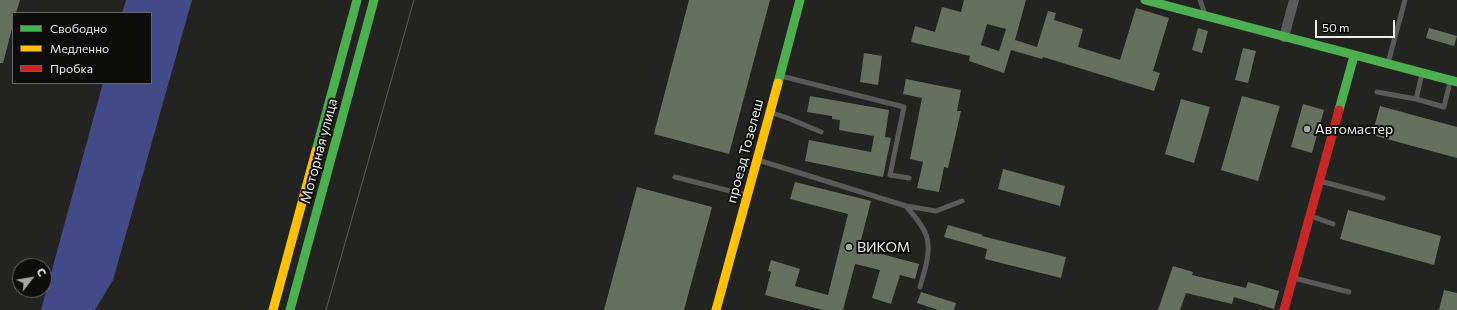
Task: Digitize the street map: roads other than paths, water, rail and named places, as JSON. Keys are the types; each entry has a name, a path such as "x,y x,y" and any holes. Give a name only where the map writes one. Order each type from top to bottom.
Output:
{"street":[{"name":"Моторная улица","path":"273,310 357,0"},
{"name":"Моторная улица","path":"290,310 374,0"},
{"name":"проезд Тозелеш","path":"716,310 800,0"},
{"path":"1145,0 1454,82"},
{"path":"1284,37 1294,0"},
{"path":"1284,310 1354,56"},
{"path":"319,141 335,145"}],"lane":[{"path":"1200,0 1206,16"},
{"path":"1388,65 1405,0"},
{"path":"1416,99 1423,74"},
{"path":"780,75 904,107 890,174 909,178"},
{"path":"1376,92 1416,99 1444,107 1454,82"},
{"path":"770,112 821,132"},
{"path":"757,160 906,206 936,211 962,201"},
{"path":"675,177 748,195"},
{"path":"1320,180 1383,198"},
{"path":"906,206 915,216 927,237 928,254 920,287"},
{"path":"1310,216 1333,224"},
{"path":"1293,278 1349,292"}],"tram line":[{"path":"326,310 414,0"}],"place":[{"name":"Автомастер","path":"1307,129"},
{"name":"ВИКОМ","path":"849,247"}]}
